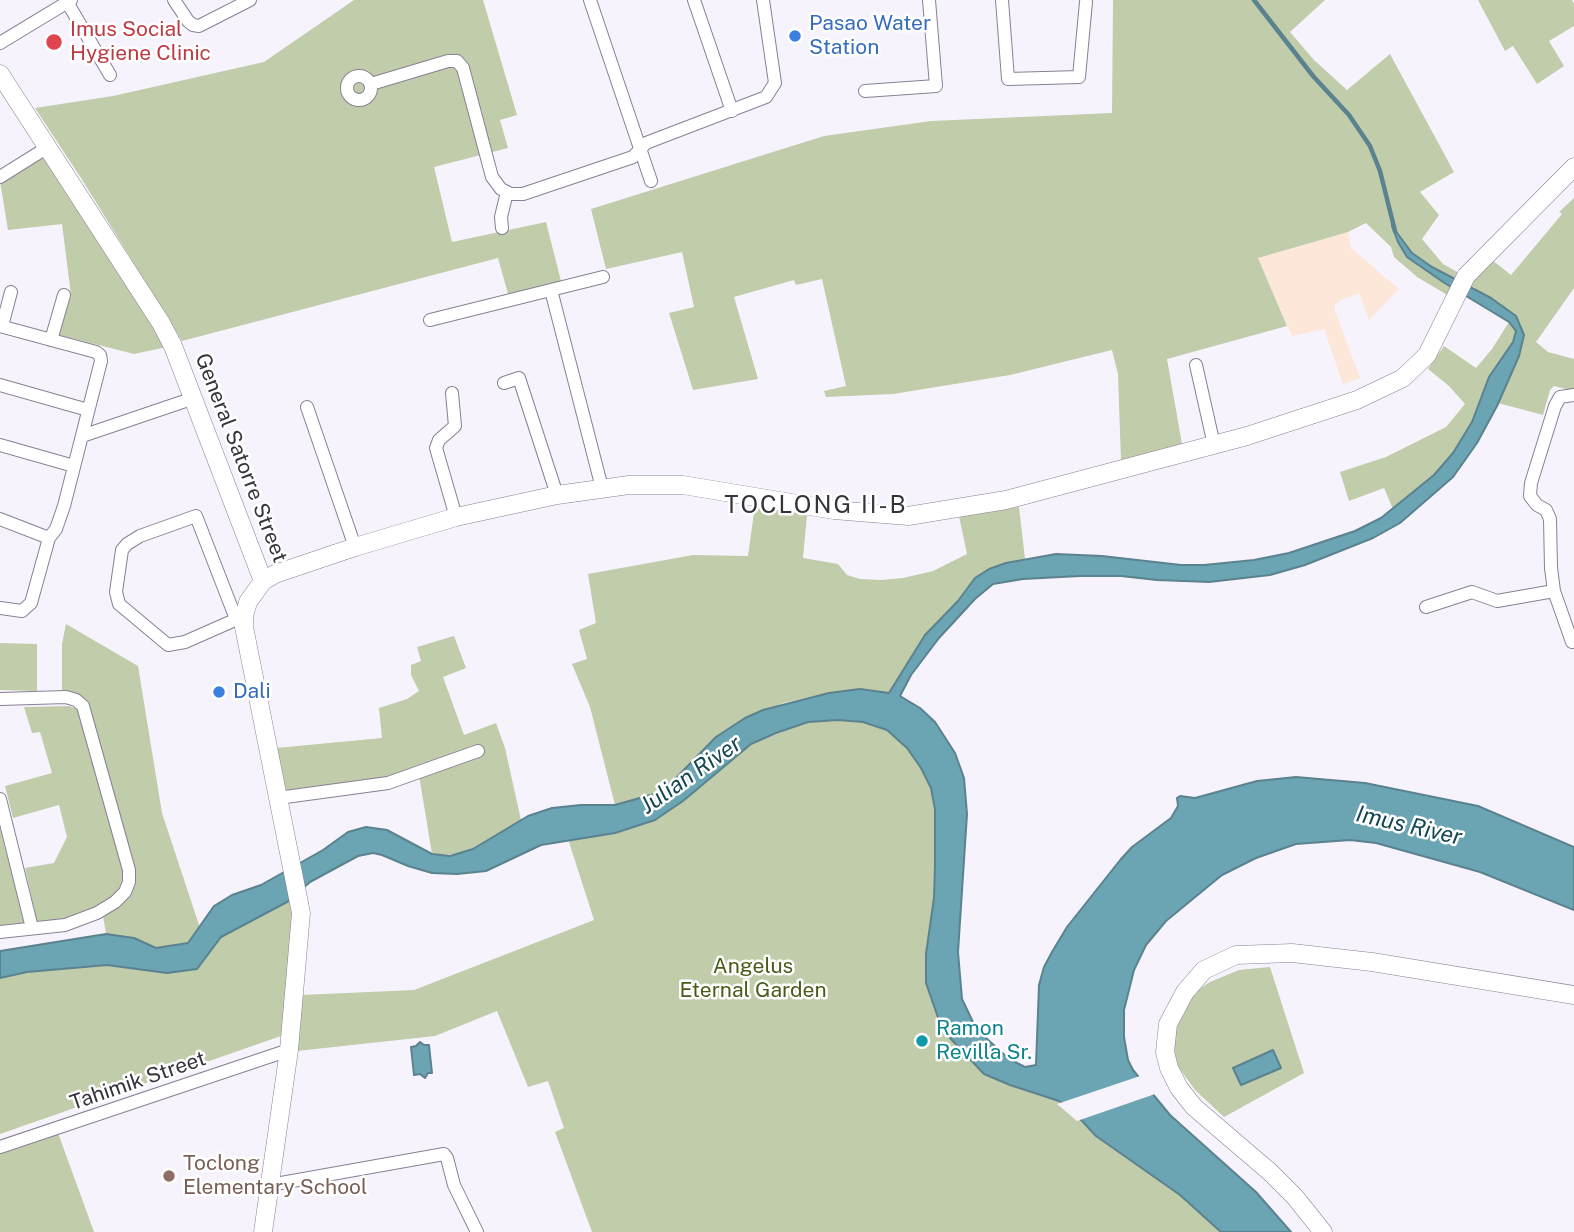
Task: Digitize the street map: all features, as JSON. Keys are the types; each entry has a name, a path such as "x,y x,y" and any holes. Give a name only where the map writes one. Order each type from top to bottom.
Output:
{"street":[{"path":"174,0 188,22 198,26 250,0"},
{"path":"590,0 651,181"},
{"path":"694,0 732,111"},
{"path":"371,84 448,61 457,61 463,68 492,177 506,192 523,194 633,157 646,143 766,97 775,83 763,0"},
{"path":"866,91 936,86 929,0"},
{"path":"1002,0 1008,79 1079,77 1086,2"},
{"path":"0,43 69,1 110,75"},
{"name":"General Satorre Street","path":"0,74 161,323 179,359 263,581 254,591 240,617"},
{"path":"0,177 48,147"},
{"path":"263,581 275,574 355,547 456,517 557,495 629,485 683,485 834,510 908,516 1006,500 1214,445 1357,400 1402,378 1427,355 1466,276 1574,167"},
{"path":"502,228 501,217 506,192"},
{"path":"430,320 603,277"},
{"path":"551,290 602,488"},
{"path":"0,608 22,611 31,603 49,538 64,506 100,355 1,326 11,292"},
{"path":"51,340 64,295"},
{"path":"1196,365 1214,445"},
{"path":"504,383 519,378 557,495"},
{"path":"0,385 88,410"},
{"path":"452,393 455,426 439,440 436,447 456,517"},
{"path":"1572,642 1554,591 1550,519 1546,510 1537,505 1530,496 1531,483 1555,406 1560,397 1574,395"},
{"path":"82,436 194,398"},
{"path":"307,407 355,547"},
{"path":"0,445 75,466"},
{"path":"240,617 185,642 168,645 119,604 116,592 122,550 140,536 197,516 240,617 246,640 299,899 301,921 289,1050 263,1232"},
{"path":"0,519 49,538"},
{"path":"1426,607 1472,592 1497,601 1554,591"},
{"path":"0,699 66,697 76,699 83,706 129,870 125,892 97,914 65,925 0,932"},
{"path":"278,798 388,783 478,751"},
{"path":"0,799 32,928"},
{"path":"1323,1232 1296,1197 1194,1107 1179,1088 1169,1068 1165,1052 1168,1024 1185,992 1204,970 1236,955 1292,953 1372,962 1574,995"},
{"name":"Tahimik Street","path":"0,1147 289,1050"},
{"path":"270,1185 444,1154 453,1185 477,1232"}],"shaded area":[{"path":"1348,232 1351,248 1399,289 1369,320 1359,293 1335,305 1360,378 1343,384 1324,329 1292,336 1258,258"}],"green space":[{"path":"354,0 483,0 517,115 500,120 508,148 434,167 452,242 546,222 561,281 508,294 498,258 182,341 35,108 113,96 264,62"},
{"path":"1113,0 1325,0 1290,32 1314,60 1347,90 1390,54 1454,172 1420,192 1439,215 1422,239 1443,264 1459,273 1449,296 1417,277 1394,257 1391,247 1366,223 1348,232 1258,258 1287,326 1167,359 1182,444 1121,461 1118,374 1112,350 1010,375 893,394 826,397 824,391 846,386 822,279 796,285 794,280 734,297 758,379 693,390 669,313 694,307 682,252 606,269 591,209 824,136 931,121 1112,113"},
{"path":"1478,0 1572,0 1574,26 1549,41 1564,66 1537,84 1513,46 1505,51"},
{"path":"43,157 167,347 134,354 59,335 71,295 62,224 8,230 0,181"},
{"path":"1574,198 1574,288 1536,342 1548,352 1574,359 1574,391 1554,386 1550,390 1543,415 1498,403 1519,356 1516,316 1470,285 1487,256 1511,275 1562,214 1559,212"},
{"path":"1509,322 1516,331 1513,342 1489,377 1472,422 1453,453 1434,475 1393,509 1384,488 1349,501 1340,472 1386,457 1446,427 1465,404 1428,369 1444,346 1476,368"},
{"path":"755,505 807,515 803,558 838,564 847,575 860,579 903,578 933,571 967,554 959,516 1019,507 1025,559 1006,563 975,578 958,601 925,635 889,693 829,693 783,703 716,737 674,780 654,794 615,805 590,707 572,664 587,659 579,630 596,623 588,574 693,555 748,556"},
{"path":"66,624 138,666 162,813 200,928 188,943 156,948 134,938 106,934 103,916 133,883 90,713 62,692 62,644"},
{"path":"454,636 466,668 443,677 464,735 496,723 505,748 521,820 473,849 459,854 432,854 418,769 401,776 287,793 276,748 382,738 379,708 407,699 419,691 411,675 411,665 421,661 417,647"},
{"path":"0,643 37,644 37,691 0,690"},
{"path":"69,706 80,710 121,862 123,882 114,897 92,911 70,918 37,922 25,868 54,863 67,837 59,805 13,818 5,786 52,773 40,732 32,733 24,707"},
{"name":"Angelus Eternal Garden","path":"808,722 863,722 887,730 907,748 931,788 935,809 935,865 934,898 926,954 926,983 942,1029 1010,1085 1059,1101 1070,1108 1180,1195 1221,1232 592,1232 555,1132 564,1128 548,1081 528,1087 497,1011 435,1036 297,1051 301,995 414,990 594,920 568,839 615,833 656,820 751,744"},
{"path":"0,828 25,923 0,926"},
{"path":"292,897 294,908 281,1036 0,1134 0,978 27,972 107,965 197,969 221,937"},
{"path":"1270,967 1304,1073 1224,1117 1195,1090 1177,1065 1173,1041 1178,1019 1196,991 1210,982 1239,970"},
{"path":"58,1133 94,1232 0,1232 0,1151"}],"water":[{"path":"1392,226 1412,253 1432,267 1491,298 1516,316 1524,335 1519,356 1497,406 1477,443 1453,477 1400,523 1373,538 1305,565 1270,575 1209,582 1080,576 1023,579 993,584 975,599 939,638 911,675 900,696 920,708 935,722 955,753 964,778 967,814 958,952 962,999 973,1022 985,1037 1009,1059 1025,1067 1036,1065 1039,985 1052,952 1067,927 1121,859 1132,847 1171,818 1180,796 1195,798 1257,781 1296,777 1365,783 1478,806 1574,847 1574,910 1480,872 1376,843 1350,840 1296,844 1256,858 1222,875 1166,921 1146,945 1134,970 1124,1010 1124,1037 1128,1060 1133,1070 1170,1115 1256,1192 1291,1232 1221,1232 1180,1195 1096,1136 1070,1108 1059,1101 984,1074 942,1029 926,983 926,954 934,898 935,865 935,809 931,788 907,748 887,730 863,722 808,722 776,733 751,744 683,801 655,820 615,833 541,845 486,871 432,873 382,855 373,853 358,856 310,882 287,902 221,937 197,969 167,973 107,965 27,972 0,978 0,951 106,934 134,938 156,948 188,943 214,906 232,895 261,885 323,850 348,832 366,827 387,830 432,854 450,856 473,849 528,816 552,808 615,805 654,794 674,780 716,737 763,710 829,693 860,689 889,693 925,635 958,601 975,578 1006,563 1056,554 1181,565 1254,560 1289,553 1355,531 1381,518 1434,475 1453,453 1472,422 1489,377 1513,342 1516,331 1509,322 1407,257"},
{"path":"420,1042 429,1045 432,1073 428,1073 425,1078 420,1074 414,1075 411,1047"},
{"path":"1273,1050 1281,1068 1241,1085 1233,1068"}],"pier":[{"path":"1143,1075 1158,1093 1077,1121 1057,1104"}],"waterway":[{"path":"1254,0 1313,76 1349,115 1370,146 1380,171 1395,231"}],"place":[{"name":"Pasao Water Station","path":"795,36"},
{"name":"Imus Social Hygiene Clinic","path":"54,42"},
{"name":"Dali","path":"219,692"},
{"name":"Ramon Revilla Sr.","path":"922,1041"},
{"name":"Toclong Elementary School","path":"169,1176"}],"district":[{"name":"TOCLONG II-B","path":"816,506"}],"water label":[{"name":"Julian River","path":"691,775"},
{"name":"Imus River","path":"1409,826"}]}
